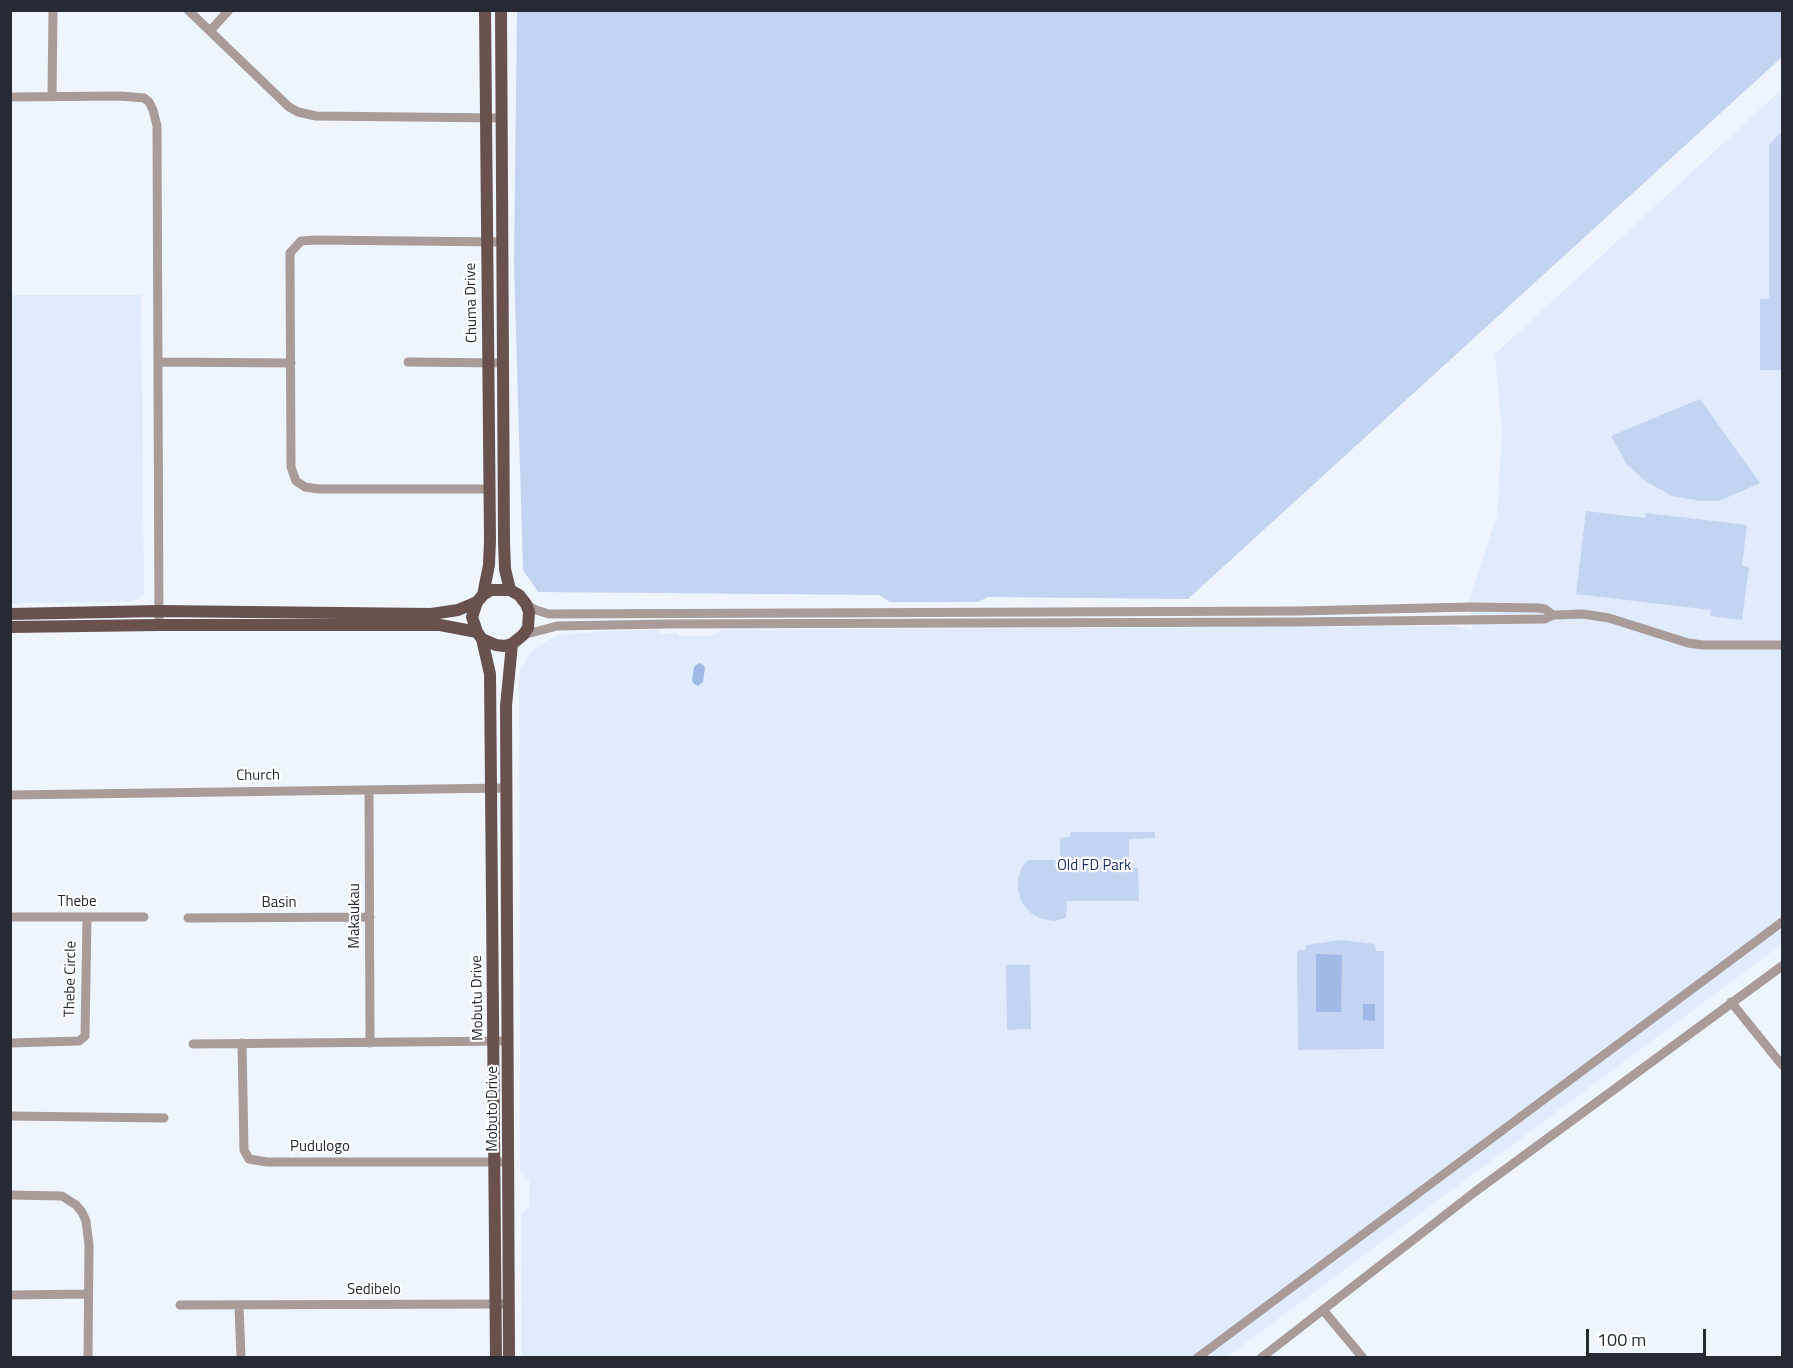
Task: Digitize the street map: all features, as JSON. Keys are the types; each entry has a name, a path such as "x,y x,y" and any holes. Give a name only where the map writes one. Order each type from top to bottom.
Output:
{"main road":[{"name":"Chuma Drive","path":"480,598 489,565 485,10"},
{"name":"Chuma Drive","path":"501,10 504,542 505,569 510,590"},
{"path":"10,614 159,611 431,614 458,610 491,590 510,590 519,595 526,604 530,620 524,635 512,644 496,645 479,636 440,625 10,627"},
{"path":"479,636 472,617 480,598"},
{"name":"Mobutu Drive","path":"479,636 490,674 496,1358"},
{"name":"Mobuto Drive","path":"509,1358 506,788 507,685 512,644"},
{"path":"495,1185 508,1185"}],"street":[{"path":"52,97 53,10"},
{"path":"188,10 289,107 298,112 316,116 501,118"},
{"path":"210,31 229,10"},
{"path":"10,97 120,96 144,98 149,102 158,126 159,625"},
{"path":"489,489 318,489 305,487 296,481 291,467 290,253 301,241 502,242"},
{"path":"159,362 291,363"},
{"path":"408,362 503,363"},
{"path":"526,604 549,614 1298,611 1446,607 1545,609 1553,615"},
{"path":"1446,607 1446,620"},
{"path":"1298,611 1298,622"},
{"path":"524,635 557,626 653,624 1298,622 1545,619 1553,615 1601,616 1672,639 1703,645 1782,645"},
{"name":"Church","path":"10,795 506,788"},
{"name":"Makaukau","path":"369,789 370,1043"},
{"name":"Thebe","path":"10,917 144,917"},
{"name":"Basin","path":"188,918 370,917"},
{"name":"Thebe Circle","path":"10,1043 79,1041 85,1036 87,918"},
{"path":"1197,1358 1782,922"},
{"path":"1261,1358 1485,1184 1782,966"},
{"path":"1731,1002 1782,1065"},
{"path":"193,1044 507,1041"},
{"name":"Pudulogo","path":"242,1043 244,1150 249,1159 267,1162 508,1162"},
{"path":"10,1116 164,1118"},
{"path":"10,1195 55,1195 69,1200 82,1212 86,1221 88,1245 88,1358"},
{"path":"10,1294 87,1294"},
{"name":"Sedibelo","path":"180,1305 509,1304"},
{"path":"239,1306 241,1358"},
{"path":"1323,1310 1363,1358"}],"shaded area":[{"path":"1782,89 1782,944 1227,1357 522,1357 521,1215 529,1207 530,1184 520,1171 519,682 521,668 531,652 551,638 607,631 658,630 661,634 677,633 678,636 710,636 723,630 1454,626 1472,630 1470,598 1497,515 1502,432 1495,354"},
{"path":"10,295 141,295 144,595 132,602 11,603"},
{"path":"699,663 705,668 703,682 698,686 692,680 694,667"},
{"path":"1316,954 1342,955 1341,1012 1316,1012"},
{"path":"1363,1004 1375,1004 1375,1021 1363,1020"}],"green space":[{"path":"1782,10 1782,57 1188,599 988,597 978,602 890,602 879,595 538,592 523,570 514,264 517,11"},
{"path":"1782,131 1782,370 1760,370 1760,299 1769,298 1769,145"},
{"path":"1700,399 1760,483 1719,501 1700,501 1672,496 1647,482 1627,465 1611,436"},
{"path":"1586,511 1645,518 1646,513 1747,525 1742,566 1749,567 1742,620 1710,616 1711,610 1576,594"},
{"name":"Old FD Park","path":"1071,832 1155,832 1155,838 1129,839 1129,868 1138,868 1139,901 1067,901 1066,918 1054,921 1042,919 1031,913 1022,903 1018,891 1018,879 1022,867 1028,860 1060,860 1060,838 1070,837"},
{"path":"1341,940 1375,944 1376,951 1384,951 1384,1049 1298,1050 1297,950 1305,950 1306,945"},
{"path":"1006,965 1030,965 1031,1029 1007,1030"}]}
